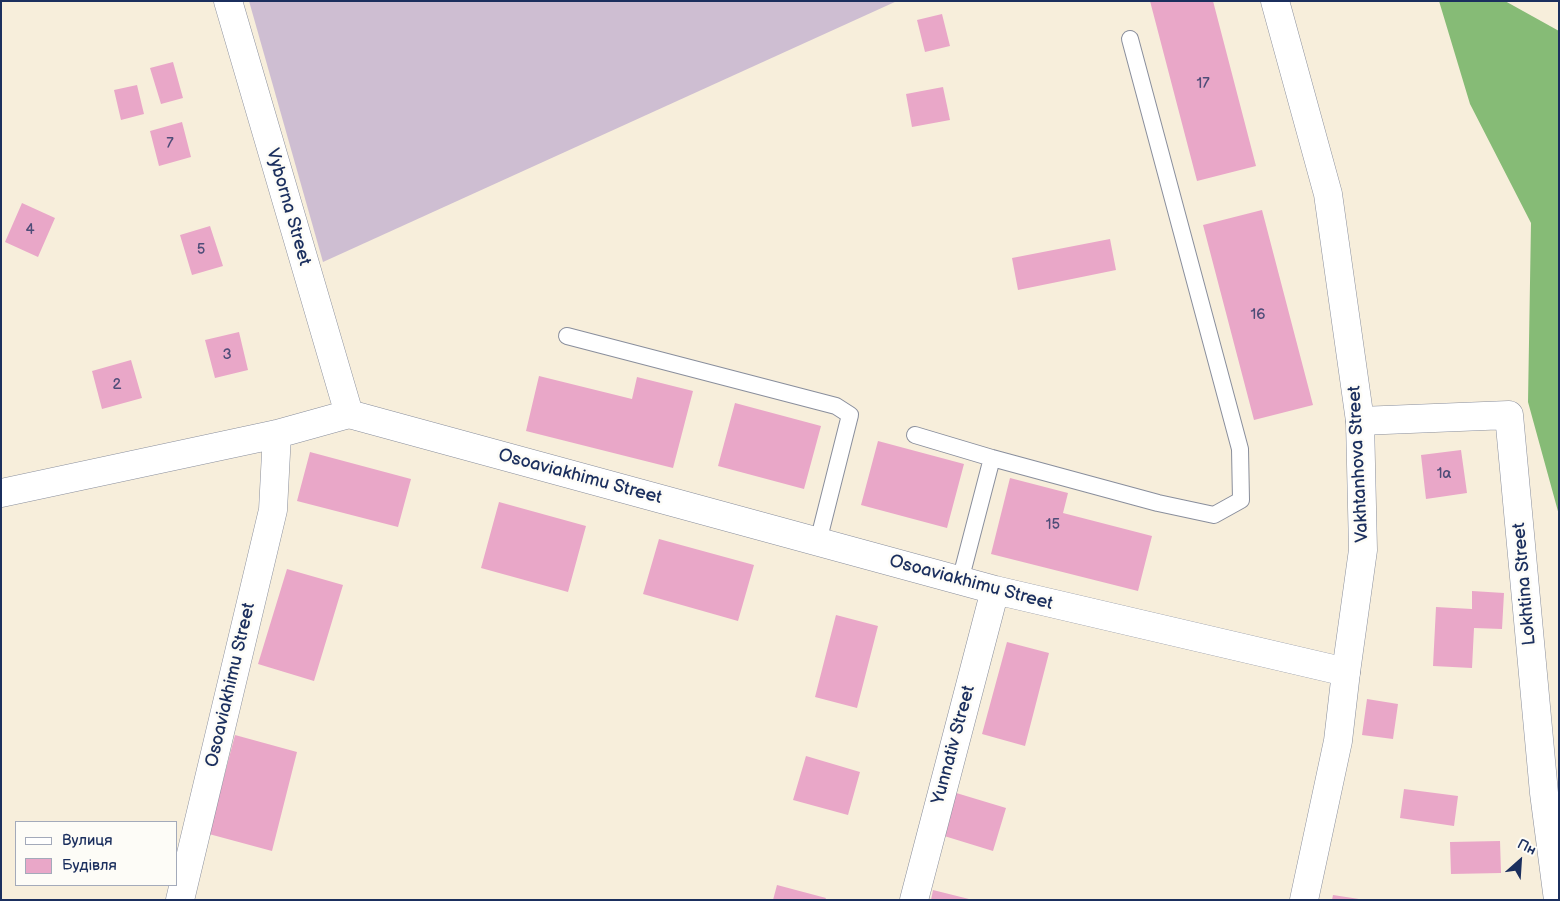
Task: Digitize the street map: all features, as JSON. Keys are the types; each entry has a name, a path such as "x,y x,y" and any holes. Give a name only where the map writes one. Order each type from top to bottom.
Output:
{"street":[{"name":"Vyborna Street","path":"228,1 349,414"},
{"name":"Vakhtanhova Street","path":"1275,1 1328,194 1360,421 1363,550 1338,741 1304,900"},
{"path":"1,493 277,434 349,414"},
{"name":"Osoaviakhimu Street","path":"349,414 994,590 1346,672"},
{"name":"Lokhtina Street","path":"1360,421 1509,415 1544,793 1558,900"},
{"name":"Osoaviakhimu Street","path":"180,900 273,510 277,434"},
{"name":"Yunnativ Street","path":"914,900 994,590"}],"lane":[{"path":"915,435 1158,503 1214,514 1241,500 1240,449 1130,39"},
{"path":"567,336 836,406 850,415 818,542"},
{"path":"960,581 992,458"}],"shaded area":[{"path":"249,1 897,1 323,262"}],"green space":[{"path":"1439,1 1505,1 1559,31 1559,515 1528,402 1531,223 1470,104"}],"building":[{"path":"1150,1 1213,1 1256,166 1197,181"},
{"path":"942,14 950,46 925,52 917,20"},
{"path":"173,62 183,98 161,104 150,68"},
{"path":"137,85 144,114 121,120 114,90"},
{"path":"943,87 950,120 912,127 906,94"},
{"path":"182,122 191,157 159,166 150,131"},
{"path":"22,203 55,218 38,257 5,242"},
{"path":"1262,210 1313,405 1254,420 1203,225"},
{"path":"210,226 223,266 192,275 180,235"},
{"path":"1110,239 1116,270 1018,290 1012,258"},
{"path":"239,332 248,370 215,378 205,340"},
{"path":"131,360 142,398 102,409 92,371"},
{"path":"539,376 632,399 637,377 693,391 673,468 526,431"},
{"path":"735,403 821,426 804,489 718,466"},
{"path":"878,441 964,464 947,528 861,505"},
{"path":"1461,450 1467,493 1426,499 1421,455"},
{"path":"310,452 411,479 398,527 297,501"},
{"path":"1010,478 1068,493 1063,513 1152,536 1138,591 991,554"},
{"path":"499,502 586,526 568,592 481,568"},
{"path":"659,539 754,565 738,621 643,594"},
{"path":"287,569 343,585 314,681 258,664"},
{"path":"1472,591 1504,593 1502,629 1474,628 1472,668 1433,666 1436,607 1472,609"},
{"path":"836,615 878,626 857,708 815,697"},
{"path":"1007,642 1049,653 1025,746 982,734"},
{"path":"1367,699 1398,704 1393,739 1362,735"},
{"path":"235,735 297,752 272,851 209,834"},
{"path":"806,756 860,772 848,815 793,800"},
{"path":"1404,789 1458,796 1454,826 1400,818"},
{"path":"953,792 1006,808 993,851 941,835"},
{"path":"1500,841 1501,873 1451,874 1450,842"},
{"path":"777,885 826,898 825,900 773,900"},
{"path":"933,890 969,899 969,900 931,900"},
{"path":"1333,895 1359,899 1359,900 1332,900"}]}
